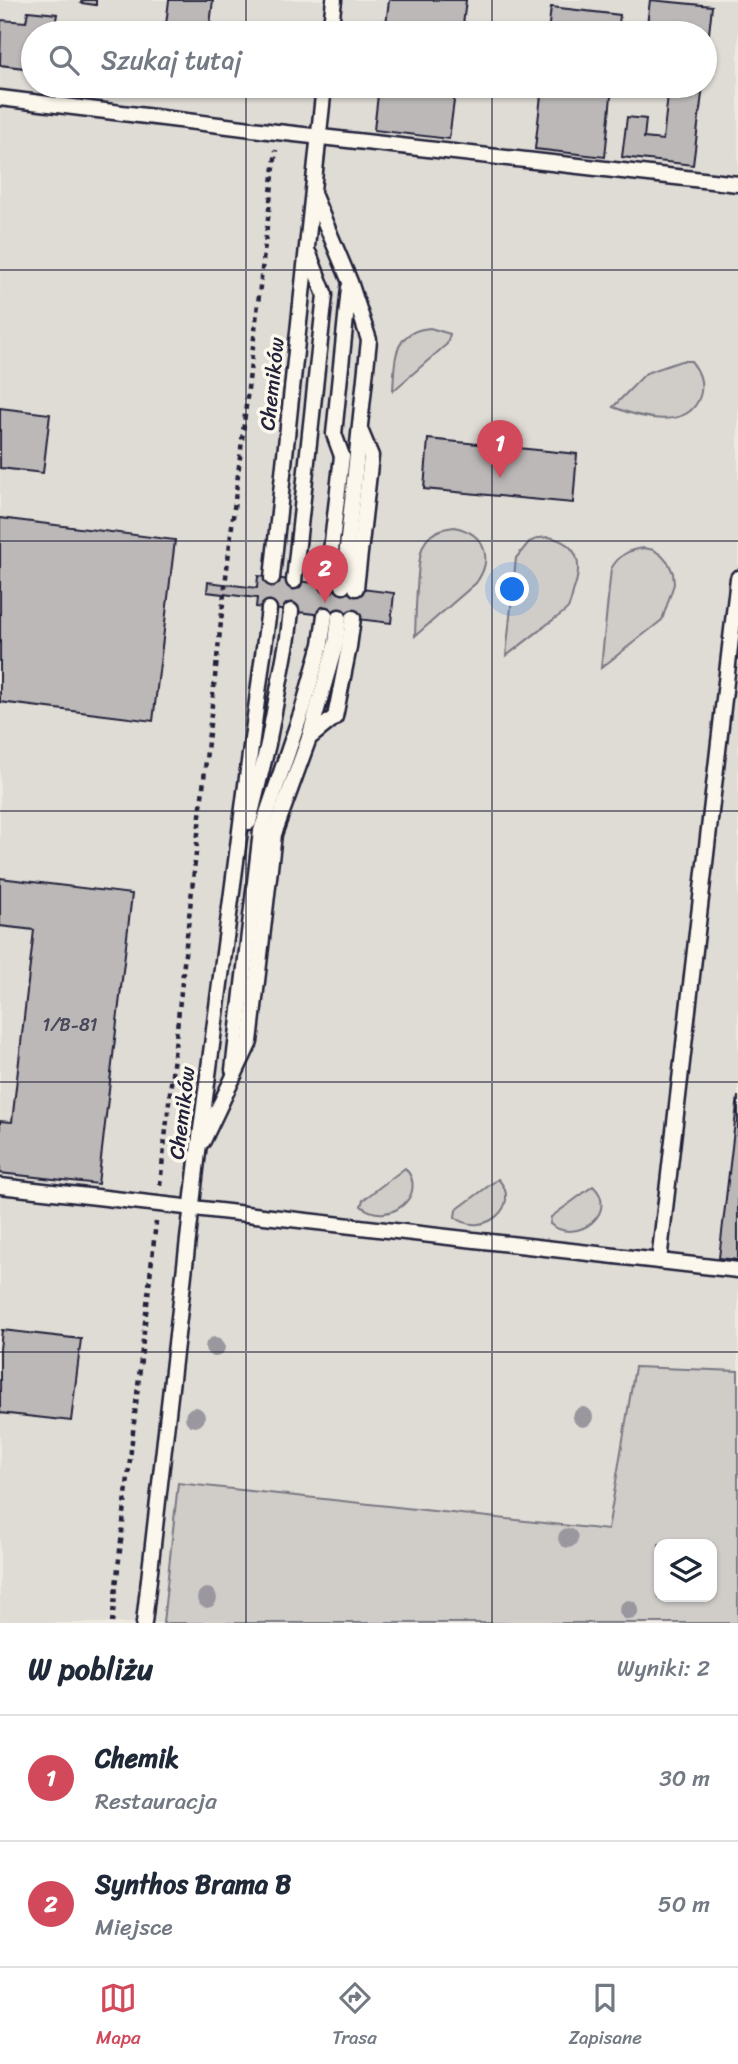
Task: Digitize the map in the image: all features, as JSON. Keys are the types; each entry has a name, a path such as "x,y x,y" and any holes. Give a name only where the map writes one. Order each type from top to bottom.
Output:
{"lane":[{"path":"331,21 334,0"},
{"path":"0,98 738,184"},
{"name":"Chemików","path":"272,578 323,98"},
{"name":"Chemików","path":"313,195 350,282 369,340 349,587"},
{"path":"294,581 325,295 307,250"},
{"path":"327,585 342,456 334,434 350,282"},
{"path":"659,1261 738,578"},
{"name":"Chemików","path":"144,1623 198,1152 269,608"},
{"path":"211,1052 222,1028 250,819 268,744 291,611"},
{"path":"198,1152 232,1082 250,1042 274,834 309,738 335,717 349,648 339,617 321,644 303,708 261,831 232,1082"},
{"path":"0,1186 738,1270"}],"path":[{"path":"112,1623 278,132"}],"shaded area":[{"path":"0,0 738,0 738,1623 0,1623"},
{"path":"430,328 450,334 447,344 393,391 396,359 402,341 418,330"},
{"path":"681,361 691,361 701,382 700,396 694,407 685,414 661,419 635,415 613,407 646,373"},
{"path":"455,527 465,530 480,541 484,548 485,565 476,583 415,636 418,576 423,546 436,532"},
{"path":"549,537 567,545 576,557 578,573 568,608 506,656 516,558 529,542"},
{"path":"644,548 654,550 662,556 673,573 674,584 662,620 601,668 611,569 624,554"},
{"path":"405,1168 411,1178 412,1188 409,1198 402,1205 383,1213 372,1212 361,1206 363,1200"},
{"path":"498,1179 505,1189 506,1199 503,1209 496,1216 477,1224 466,1223 455,1217 456,1210"},
{"path":"593,1186 600,1196 601,1206 592,1223 572,1231 561,1230 550,1224 551,1217"},
{"path":"635,1367 738,1371 738,1623 163,1623 178,1483 608,1530"}],"building":[{"path":"82,0 96,0 96,5 81,3"},
{"path":"169,0 213,0 210,21 166,21"},
{"path":"389,0 466,0 463,21 386,21"},
{"path":"650,0 712,6 710,21 647,21"},
{"path":"551,7 620,15 619,21 549,21"},
{"path":"28,11 57,14 56,21 26,21"},
{"path":"1,20 21,22 21,68 0,65"},
{"path":"378,98 454,98 449,139 374,130"},
{"path":"541,98 611,98 605,157 535,149"},
{"path":"668,98 701,98 693,165 622,157 627,117 646,119 644,138 663,140"},
{"path":"0,408 50,414 43,473 0,468"},
{"path":"428,439 577,454 573,503 424,489"},
{"path":"0,518 175,540 153,721 0,702"},
{"path":"258,576 394,593 391,623 256,607 257,598 207,592 208,582 257,588"},
{"path":"0,878 132,894 98,1184 0,1173 0,1121 12,1122 34,930 0,926"},
{"path":"738,1096 738,1260 719,1258"},
{"path":"2,1330 81,1339 71,1421 0,1413"}],"place":[{"name":"Chemik","path":"500,478"},
{"name":"Synthos Brama B","path":"325,603"}]}
